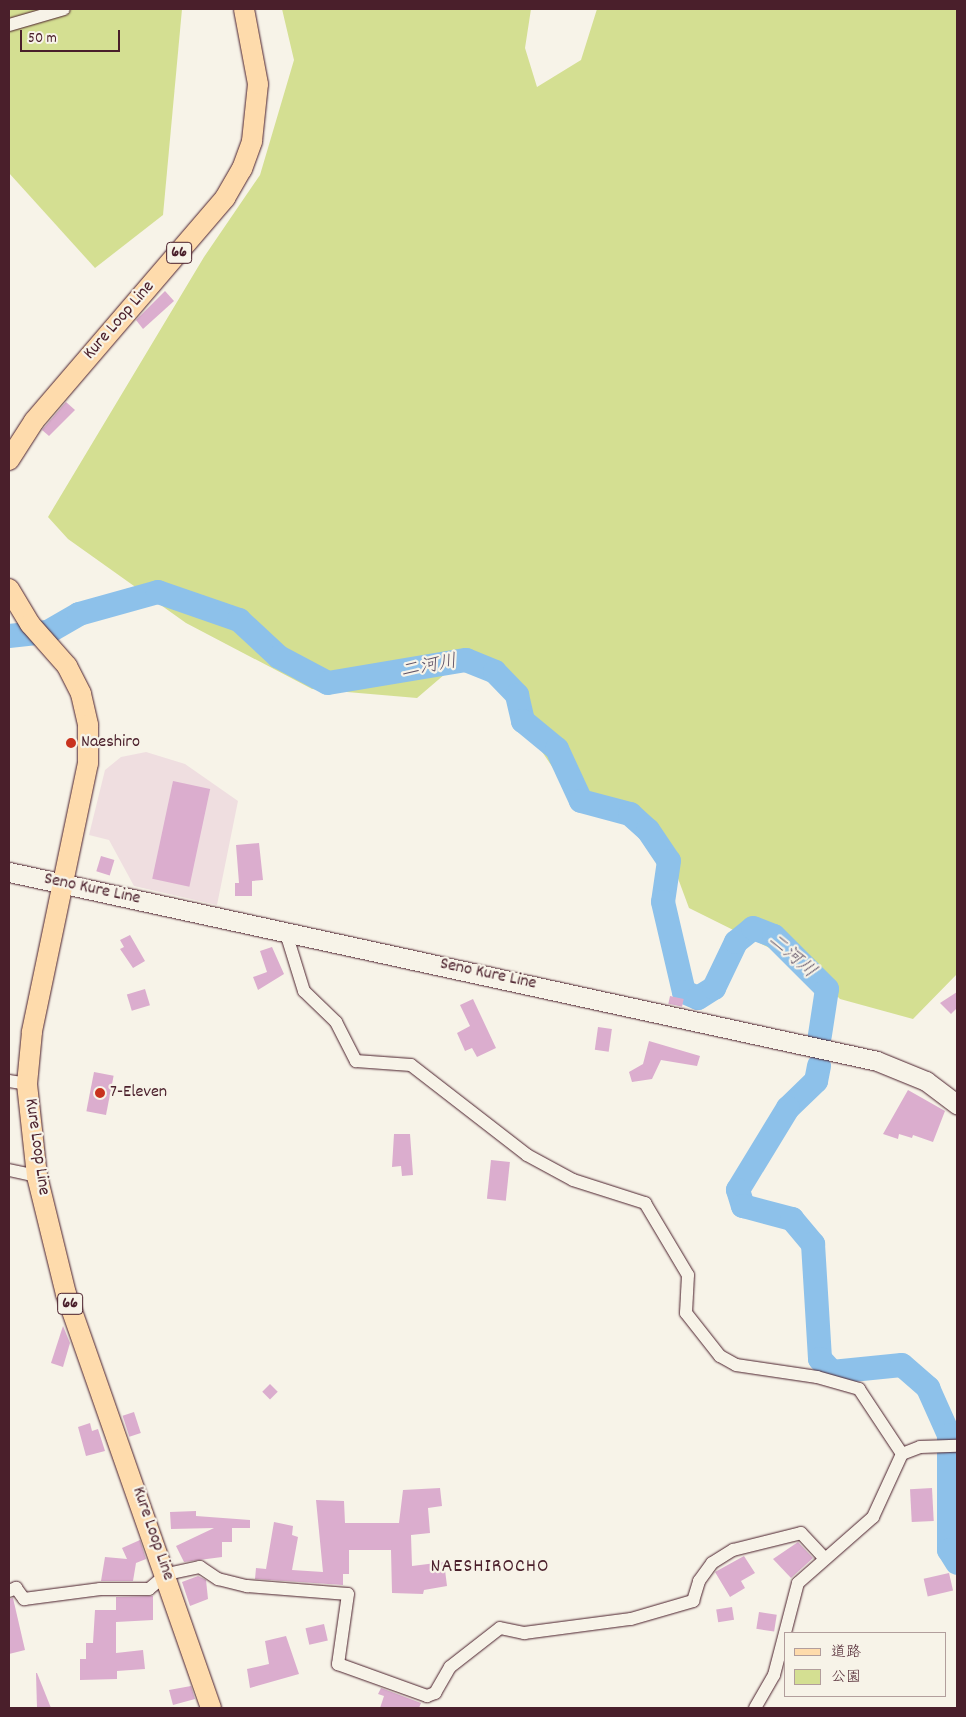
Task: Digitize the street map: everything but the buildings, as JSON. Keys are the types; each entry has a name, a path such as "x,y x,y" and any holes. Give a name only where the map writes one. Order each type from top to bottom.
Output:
{"main road":[{"name":"Kure Loop Line","path":"9,460 34,421 225,198 242,169 252,141 258,84 244,9"},
{"name":"Kure Loop Line","path":"9,589 30,624 67,666 81,694 88,725 88,763 32,1032 18,1082 37,1176 66,1294 167,1574 207,1707"},
{"name":"Seno Kure Line","path":"9,872 877,1061 926,1081 957,1104"}],"street":[{"path":"9,26 64,9"},
{"path":"286,933 304,991 336,1022 356,1061 411,1065 527,1155 573,1180 645,1203 688,1275 686,1313 720,1356 736,1365 816,1377 859,1389 902,1454"},
{"path":"9,1170 37,1176"},
{"path":"785,1632 798,1583 824,1558 873,1517 902,1454 920,1447 957,1446"},
{"path":"9,1591 16,1588 24,1600 100,1589 149,1589 167,1574 200,1567 218,1579 247,1586 348,1594 338,1664 427,1696 435,1693 450,1667 500,1628 524,1633 631,1619 693,1601 699,1581 712,1563 733,1550 801,1533 824,1558"},
{"path":"755,1708 774,1675 784,1637"}],"shaded area":[{"path":"146,752 185,764 238,801 217,905 134,886 109,840 89,835 105,770 121,757"}],"green space":[{"path":"9,9 182,9 163,215 95,268 9,173"},
{"path":"282,9 531,9 525,48 537,87 581,60 597,9 957,9 957,974 913,1019 840,999 808,967 689,908 663,838 578,805 520,719 508,686 459,662 417,698 312,689 186,623 68,539 48,517 204,257 260,175 294,60"}],"waterway":[{"name":"二河川","path":"9,636 48,632 79,614 158,592 239,620 279,657 328,683 466,660 495,672 517,695 523,721 557,749 581,801 630,814 648,830 669,861 663,902 684,992 698,998 714,988 736,942 753,928 774,936 827,989 820,1035"},
{"name":"二河川","path":"819,1066 816,1081 788,1108 738,1190 743,1206 792,1219 813,1244 820,1359 832,1372 902,1365 928,1388 949,1435 949,1550 957,1563"}],"place":[{"name":"Naeshiro","path":"71,743"},
{"name":"7-Eleven","path":"100,1093"}],"district":[{"name":"NAESHIROCHO","path":"490,1567"}]}
